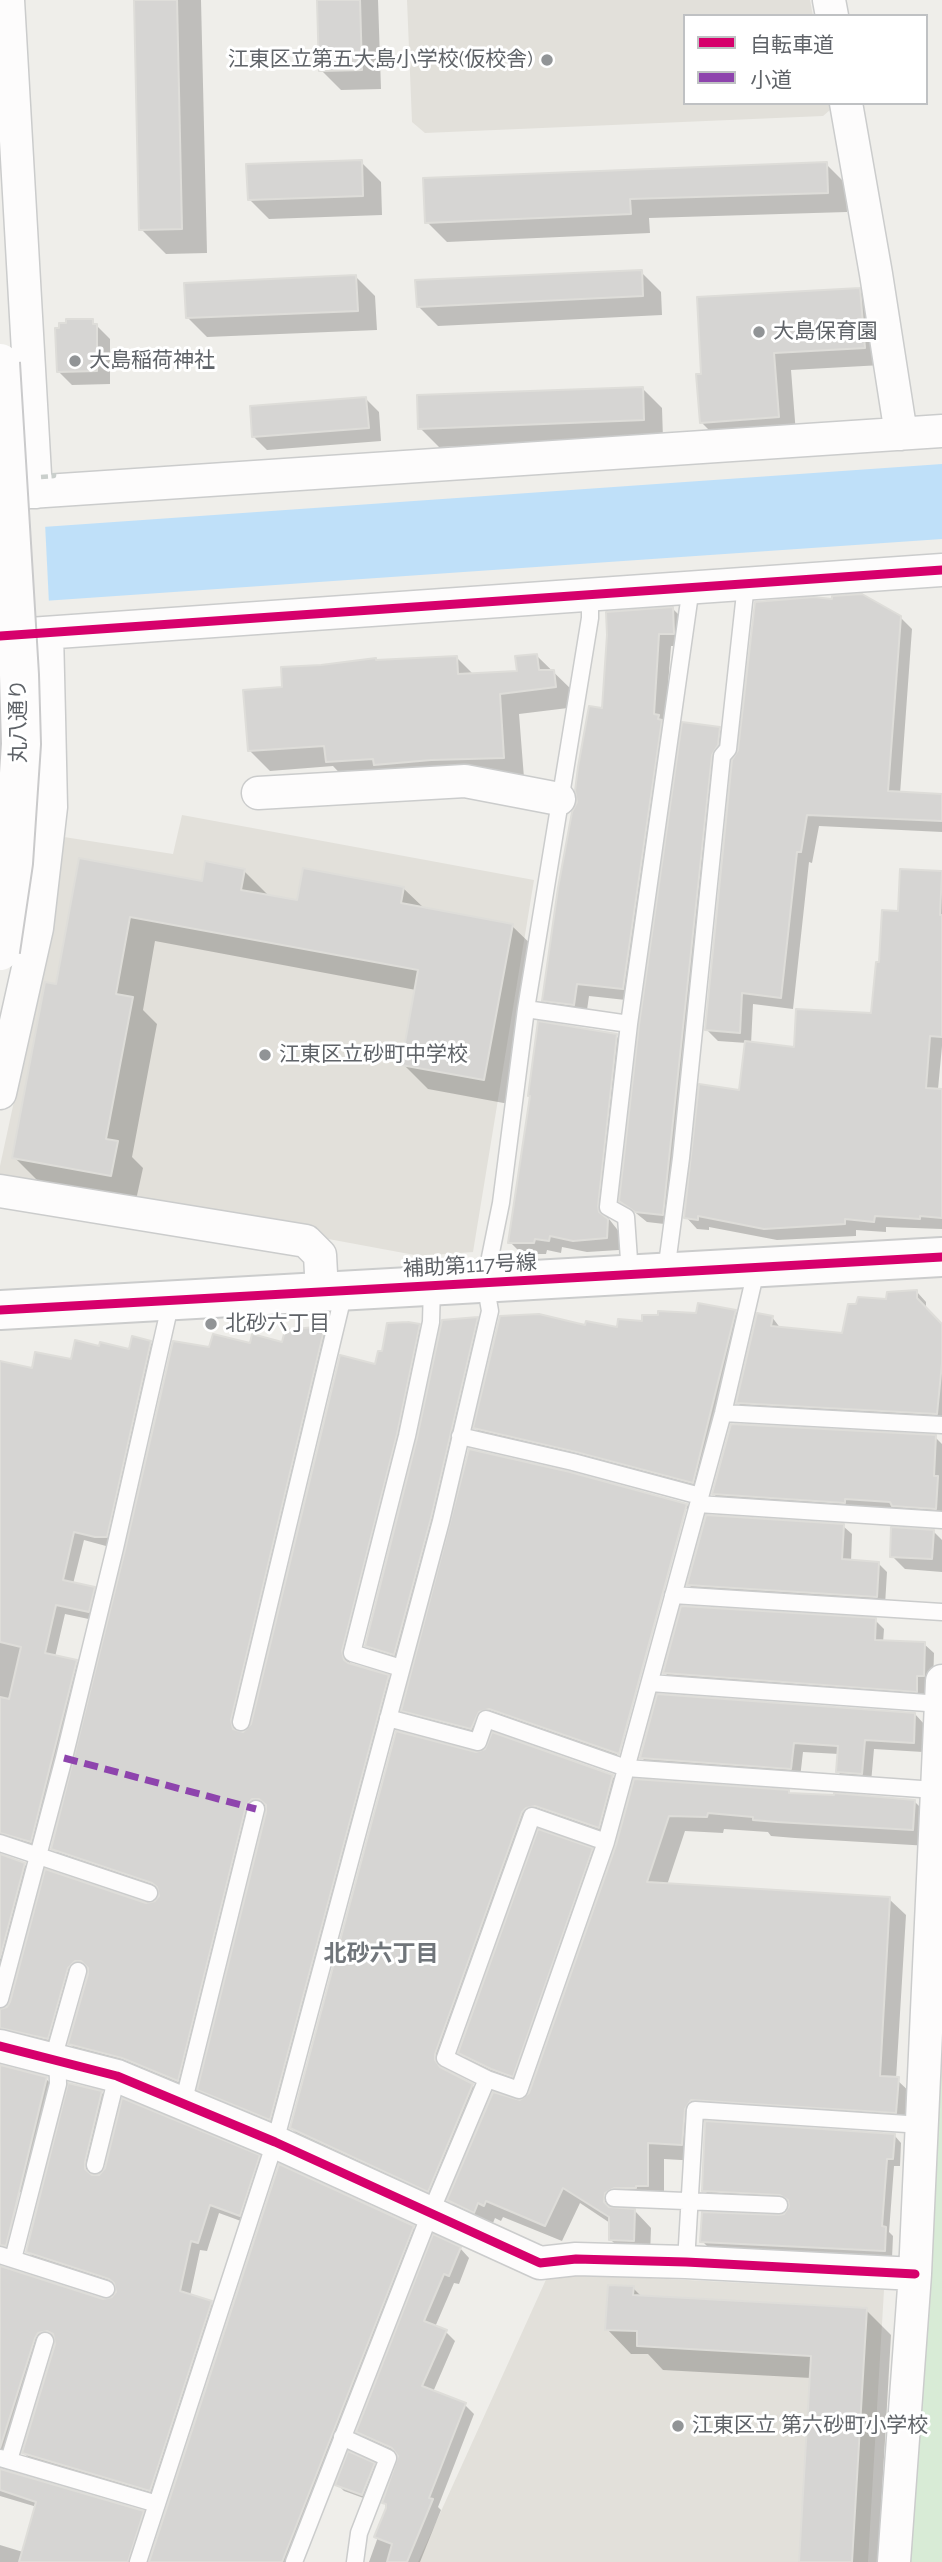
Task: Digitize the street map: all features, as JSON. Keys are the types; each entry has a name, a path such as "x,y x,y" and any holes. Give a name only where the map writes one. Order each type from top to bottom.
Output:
{"street":[{"path":"8,0 36,492"},
{"path":"846,105 901,434"},
{"name":"丸八通り","path":"0,363 21,744 13,863 0,951"},
{"path":"0,494 942,431"},
{"path":"0,636 942,570"},
{"path":"0,1093 37,928 51,807 47,633"},
{"path":"0,718 49,717"},
{"path":"258,793 465,781 559,799"},
{"path":"0,1191 306,1241 320,1255 333,1291"},
{"name":"補助第117号線","path":"0,1310 942,1257"},
{"path":"894,2562 915,2274 941,1692"},
{"path":"0,2046 117,2076 275,2142 540,2263 576,2259 686,2262 915,2274"}],"lane":[{"path":"648,1273 681,1158 722,756 728,749 746,584"},
{"path":"648,1273 626,1217 608,1207 629,1024 691,587"},
{"path":"138,2562 275,2142 401,1668 490,1311 485,1282 501,1202 526,1009 590,618 590,595"},
{"path":"526,1009 629,1024"},
{"path":"606,1842 532,1816 444,2058 487,2079 519,2090 606,1842 723,1413 757,1266"},
{"path":"401,1668 352,1653 407,1436 431,1322 432,1285"},
{"path":"240,1722 333,1291"},
{"path":"0,1999 64,1758 172,1300"},
{"path":"723,1413 942,1425"},
{"path":"460,1436 573,1462 699,1500 942,1520"},
{"path":"673,1595 942,1612"},
{"path":"650,1683 941,1692"},
{"path":"388,1718 478,1742 486,1719 626,1768 935,1790"},
{"path":"183,2104 256,1809"},
{"path":"0,1843 149,1893"},
{"path":"78,1971 57,2045 58,2084 7,2257 106,2289"},
{"path":"95,2165 117,2076"},
{"path":"294,2562 430,2214 487,2079"},
{"path":"686,2262 695,2109 922,2125"},
{"path":"614,2198 779,2205"},
{"path":"45,2341 5,2459 157,2504"},
{"path":"342,2437 388,2458 359,2533 355,2562"}],"shaded area":[{"name":"江東区立第五大島小学校(仮校舎)","path":"407,0 810,0 813,14 683,14 683,105 829,105 830,110 823,116 425,133 412,122"},
{"name":"江東区立砂町中学校","path":"182,815 534,880 473,1252 420,1256 0,1178 0,1166 48,944 64,837 173,854"},
{"name":"江東区立 第六砂町小学校","path":"549,2273 884,2290 868,2562 418,2562"}],"green space":[{"path":"942,1930 942,2562 903,2562"}],"water":[{"path":"942,464 942,539 0,604 0,530"}],"pier":[{"path":"45,523 49,604 0,607 0,526"}],"building":[{"path":"134,0 177,0 182,229 139,230"},
{"path":"317,0 360,0 362,70 319,71"},
{"path":"362,160 363,196 248,200 246,164"},
{"path":"827,162 828,193 630,199 631,214 425,223 423,178"},
{"path":"642,270 643,296 417,307 415,280"},
{"path":"356,275 358,311 186,318 184,283"},
{"path":"860,288 865,348 774,353 779,417 700,423 696,374 701,374 697,297"},
{"path":"66,319 93,319 93,324 97,324 97,371 57,372 55,328 59,328 59,323 66,323"},
{"path":"643,387 644,420 418,429 417,395"},
{"path":"366,397 369,428 252,437 250,406"},
{"path":"862,594 901,616 888,791 942,794 942,821 807,815 801,852 797,852 781,998 742,993 740,1033 705,1030 732,760 738,750 755,602 814,597 832,599 832,596"},
{"path":"673,607 674,634 659,634 654,714 659,715 658,719 662,720 623,989 577,984 574,1005 542,1001 558,888 572,812 577,802 575,791 578,767 589,706 602,708 606,612"},
{"path":"537,654 539,670 554,670 556,687 500,694 504,758 374,765 373,759 326,762 324,746 248,751 243,690 282,687 281,667 376,658 457,656 458,674 517,671 515,656"},
{"path":"682,722 720,727 718,745 712,755 663,1215 635,1212 619,1201 639,1025"},
{"path":"79,858 202,881 205,861 245,869 241,890 297,900 303,868 404,887 401,903 513,924 484,1080 401,1065 418,970 130,917 116,994 133,997 106,1139 118,1141 111,1176 12,1158 45,982 56,984"},
{"path":"900,869 942,871 942,1037 930,1036 926,1088 942,1089 942,1218 875,1216 874,1222 845,1219 845,1224 764,1229 698,1216 698,1220 684,1218 699,1084 739,1090 745,1041 794,1047 796,1009 871,1013 876,962 879,962 882,910 898,911"},
{"path":"538,1021 617,1034 598,1206 599,1212 608,1219 607,1238 573,1241 550,1236 549,1241 535,1239 534,1243 508,1243 530,1096"},
{"path":"917,1290 917,1298 942,1324 942,1363 937,1414 736,1403 757,1313 773,1316 771,1326 842,1333 848,1304 856,1304 858,1297 886,1299 887,1292"},
{"path":"698,1303 736,1310 693,1483 473,1428 500,1316 539,1314 585,1325 586,1321 617,1327 618,1319 642,1321 642,1315 658,1315 658,1311 696,1313"},
{"path":"478,1317 431,1518 394,1655 365,1646 417,1438 442,1320"},
{"path":"387,1323 420,1324 397,1434 342,1651 344,1660 348,1663 389,1675 270,2120 197,2090 266,1812 266,1805 259,1799 252,1799 246,1806 178,2081 122,2058 68,2044 88,1974 88,1968 81,1961 75,1961 68,1968 48,2039 0,2028 0,2009 7,2007 10,2002 45,1869 146,1903 155,1901 159,1896 157,1887 152,1883 51,1849 125,1550 173,1341 209,1347 213,1334 250,1343 252,1334 282,1342 285,1330 325,1326 231,1720 233,1729 243,1732 251,1724 340,1355 375,1364 378,1351 382,1351"},
{"path":"132,1336 151,1341 107,1537 74,1532 63,1580 95,1587 89,1612 56,1605 45,1653 77,1660 31,1842 0,1833 0,1697 9,1699 21,1647 0,1642 0,1361 32,1368 35,1352 71,1359 75,1340 99,1346 100,1342 129,1349"},
{"path":"731,1424 936,1435 936,1509 892,1506 890,1502 845,1499 845,1503 712,1494"},
{"path":"469,1449 570,1472 687,1504 619,1754 489,1709 479,1712 471,1729 401,1711"},
{"path":"706,1515 844,1524 842,1559 879,1562 877,1597 687,1585"},
{"path":"891,1527 934,1530 932,1559 890,1557"},
{"path":"681,1606 876,1618 875,1640 925,1642 924,1676 917,1676 917,1692 663,1673"},
{"path":"657,1694 915,1713 914,1743 865,1740 862,1774 836,1772 838,1746 794,1743 791,1769 640,1758"},
{"path":"396,1731 476,1752 485,1749 492,1732 613,1775 599,1828 535,1806 522,1812 435,2054 435,2060 440,2067 473,2084 428,2192 290,2128"},
{"path":"634,1779 789,1790 789,1793 834,1793 915,1800 913,1830 777,1822 708,1813 707,1817 669,1816 647,1882 890,1897 880,2076 899,2077 896,2113 691,2100 685,2109 682,2145 648,2143 648,2186 614,2188 605,2193 604,2202 609,2207 635,2209 634,2241 609,2240 609,2217 563,2188 545,2226 486,2201 484,2206 478,2203 474,2213 447,2200 493,2092 520,2100 529,2093 616,1845"},
{"path":"538,1829 593,1848 513,2077 458,2053"},
{"path":"0,1854 25,1863 0,1958"},
{"path":"0,2065 47,2077 6,2246 0,2245"},
{"path":"68,2083 102,2091 85,2162 85,2169 92,2175 99,2175 105,2168 122,2098 260,2155 240,2216 210,2205 198,2243 191,2241 180,2291 212,2301 150,2491 22,2453 55,2344 53,2334 47,2331 38,2333 35,2338 0,2448 0,2266 103,2299 112,2297 116,2292 114,2283 109,2279 26,2252"},
{"path":"705,2121 895,2134 893,2159 887,2159 882,2226 886,2227 885,2251 700,2242 702,2212 779,2215 784,2214 789,2206 788,2200 780,2195 702,2191"},
{"path":"279,2164 414,2226 282,2562 149,2562"},
{"path":"433,2234 461,2247 449,2276 444,2274 424,2321 447,2330 422,2386 466,2403 429,2498 433,2499 407,2562 387,2562 392,2544 374,2537 386,2508 386,2504 382,2503 398,2456 392,2448 356,2432"},
{"path":"608,2285 634,2286 633,2295 867,2308 852,2562 799,2562 811,2356 637,2346 637,2331 605,2330"},
{"path":"348,2451 375,2463 362,2495 335,2485"},
{"path":"0,2469 144,2511 128,2562 19,2562 36,2502 0,2490"}],"marked path":[{"path":"64,1758 256,1809"}],"cycle path":[{"path":"0,636 942,570"},
{"path":"0,1310 942,1257"},
{"path":"0,2046 117,2076 275,2142 540,2263 576,2259 686,2262 915,2274"}],"place":[{"name":"江東区立第五大島小学校(仮校舎)","path":"547,60"},
{"name":"大島保育園","path":"759,332"},
{"name":"大島稲荷神社","path":"75,361"},
{"name":"江東区立砂町中学校","path":"265,1055"},
{"name":"北砂六丁目","path":"211,1324"},
{"name":"江東区立 第六砂町小学校","path":"678,2426"}],"district":[{"name":"北砂六丁目","path":"381,1954"}]}
